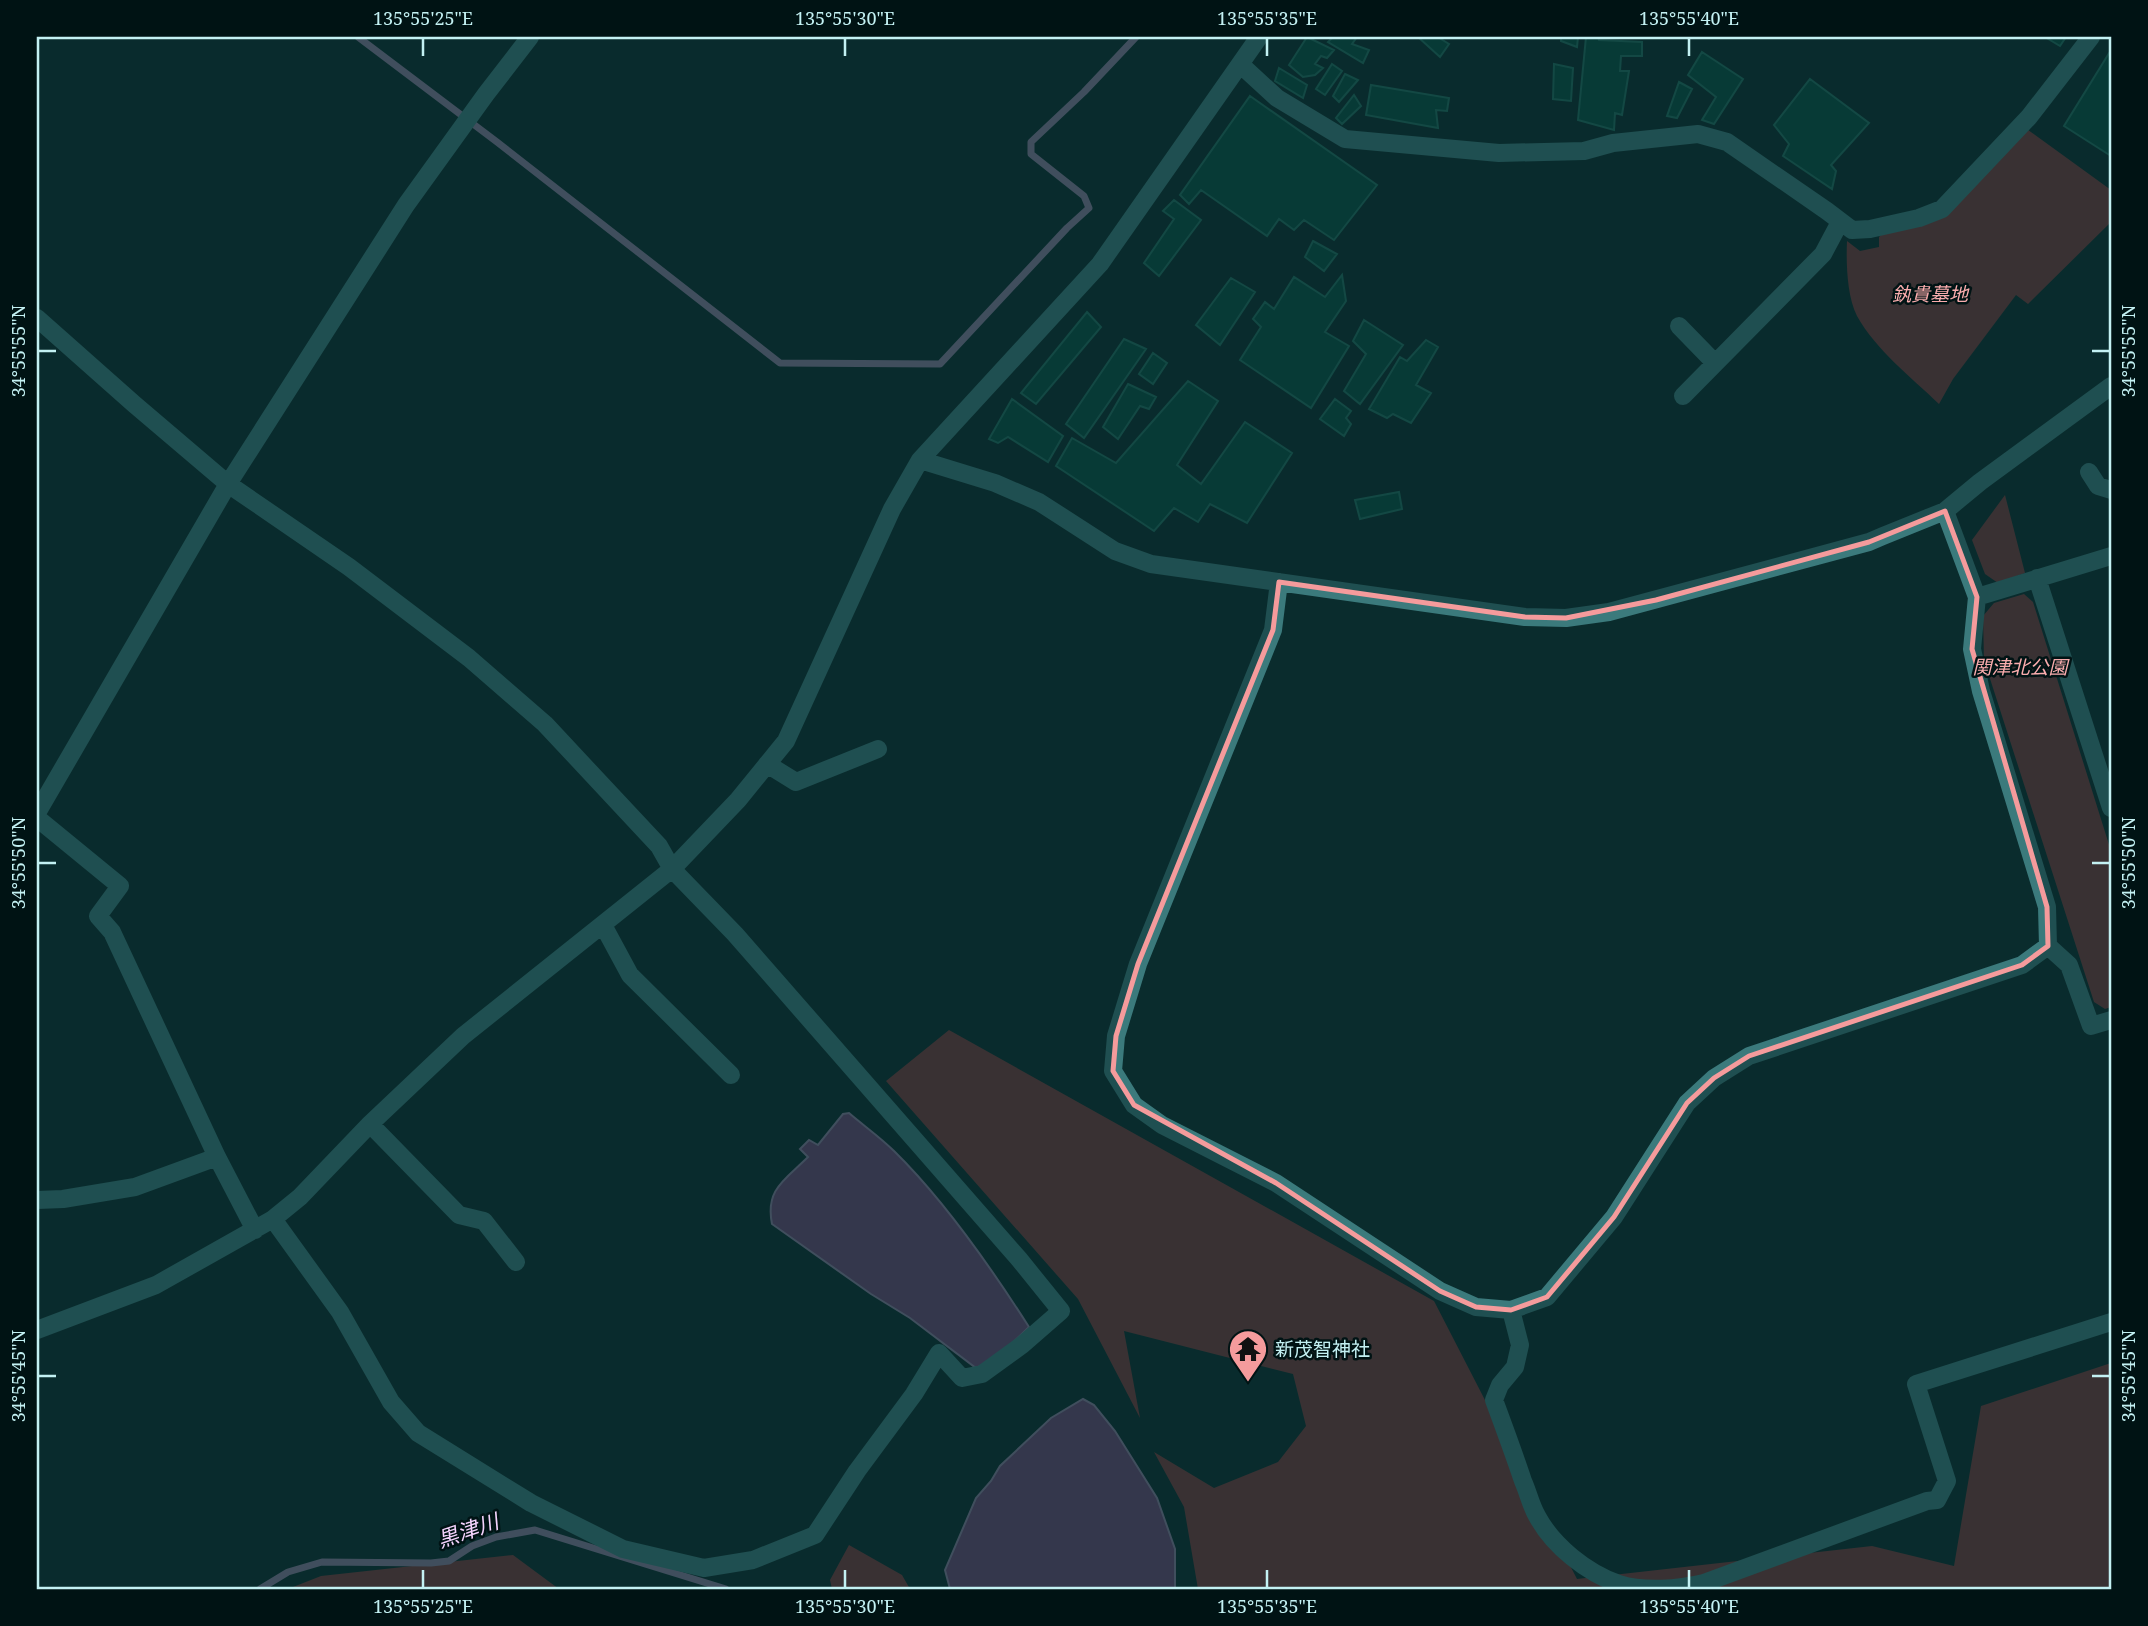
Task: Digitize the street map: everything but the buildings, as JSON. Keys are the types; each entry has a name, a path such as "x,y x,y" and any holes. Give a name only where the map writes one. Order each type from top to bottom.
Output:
{"street":[{"path":"255,1230 217,1157 112,932 98,916 120,886 37,816 229,484 406,205 530,37"},
{"path":"37,1329 156,1285 274,1219 300,1196 369,1124 463,1036 672,869 738,800 786,741 887,519 920,460 1100,264 1259,37"},
{"path":"1240,64 1277,98 1345,139 1499,153 1584,151 1614,143 1698,134 1727,142 1852,230 1870,229 1919,218 1942,209 2029,117 2091,37"},
{"path":"1683,396 1822,254 1840,222"},
{"path":"37,318 229,484 349,567 479,666 545,724 659,846 672,869 762,965 1019,1259 1061,1311 1022,1345 982,1374 962,1378 939,1353 914,1394 857,1471 815,1535 753,1560 704,1568 623,1549 531,1503 418,1433 391,1402 340,1312 274,1219"},
{"path":"1679,326 1715,363"},
{"path":"920,460 995,483 1039,502 1115,551 1152,564 1525,617 1566,618 1609,612 1869,542 1945,511 1980,482 2111,386"},
{"path":"2089,472 2098,486 2111,490"},
{"path":"1945,511 1977,597 1972,649 1981,691 2047,907 2048,946 2069,965 2091,1026 2111,1020"},
{"path":"1977,597 2111,556"},
{"path":"2037,578 2111,808"},
{"path":"1279,582 1273,630 1138,964 1116,1036 1114,1071 1134,1105 1162,1125 1276,1182 1440,1291 1476,1307 1511,1310 1548,1297 1614,1217 1687,1103 1714,1078 1749,1056 2022,965 2048,946"},
{"path":"767,764 796,782 878,749"},
{"path":"603,925 630,975 731,1075"},
{"path":"369,1124 458,1215 484,1220 516,1262"},
{"path":"37,1200 63,1199 135,1187 217,1157"},
{"path":"1511,1310 1520,1345 1515,1367 1500,1385 1494,1400 1536,1515 1551,1537 1594,1571 1620,1584 1671,1589 1704,1583 1927,1501 1937,1500 1947,1481 1916,1384 2111,1322"}],"highlighted area":[{"path":"1945,511 1977,597 1972,649 2047,907 2048,946 2022,965 1749,1056 1714,1078 1687,1103 1614,1217 1547,1297 1511,1310 1476,1307 1440,1291 1276,1183 1134,1105 1113,1071 1116,1036 1138,964 1273,630 1279,582 1525,617 1566,618 1656,600 1869,542"}],"green space":[{"name":"釻貴墓地","path":"2024,127 2111,190 2111,222 2028,304 2016,295 1953,379 1939,404 1884,352 1857,316 1849,289 1847,241 1860,251 1879,247 1879,237 1887,229 1939,215"},
{"path":"2005,495 2025,573 1998,583 1985,574 1972,540"},
{"name":"関津北公園","path":"2024,594 2033,602 2111,851 2111,1007 2105,1009 2094,1002 1984,660 1983,616 1994,603"},
{"path":"949,1030 1434,1301 1577,1579 1872,1546 1954,1566 1981,1406 2111,1363 2111,1589 1198,1589 1184,1507 1154,1452 1214,1488 1278,1462 1306,1426 1293,1374 1124,1331 1140,1418 1078,1299 886,1081"},
{"path":"849,1545 902,1575 910,1589 832,1589 830,1580"},
{"path":"513,1555 559,1589 288,1589 321,1576"}],"shaded area":[{"path":"849,1113 889,1146 931,1191 983,1259 1029,1327 995,1360 976,1368 910,1318 871,1294 772,1224 771,1202 774,1193 808,1157 800,1149 809,1140 818,1145 843,1114"},
{"path":"1083,1399 1094,1405 1115,1431 1157,1498 1175,1549 1175,1589 950,1589 945,1570 976,1498 1000,1466 1051,1418"}],"waterway":[{"path":"358,37 780,363 940,364 1089,208 1084,196 1031,154 1031,142 1084,92 1136,37"},
{"name":"黒津川","path":"260,1589 288,1572 322,1562 449,1561 472,1546 496,1537 535,1530 726,1589"}],"place":[{"name":"新茂智神社","path":"1248,1383"}]}
